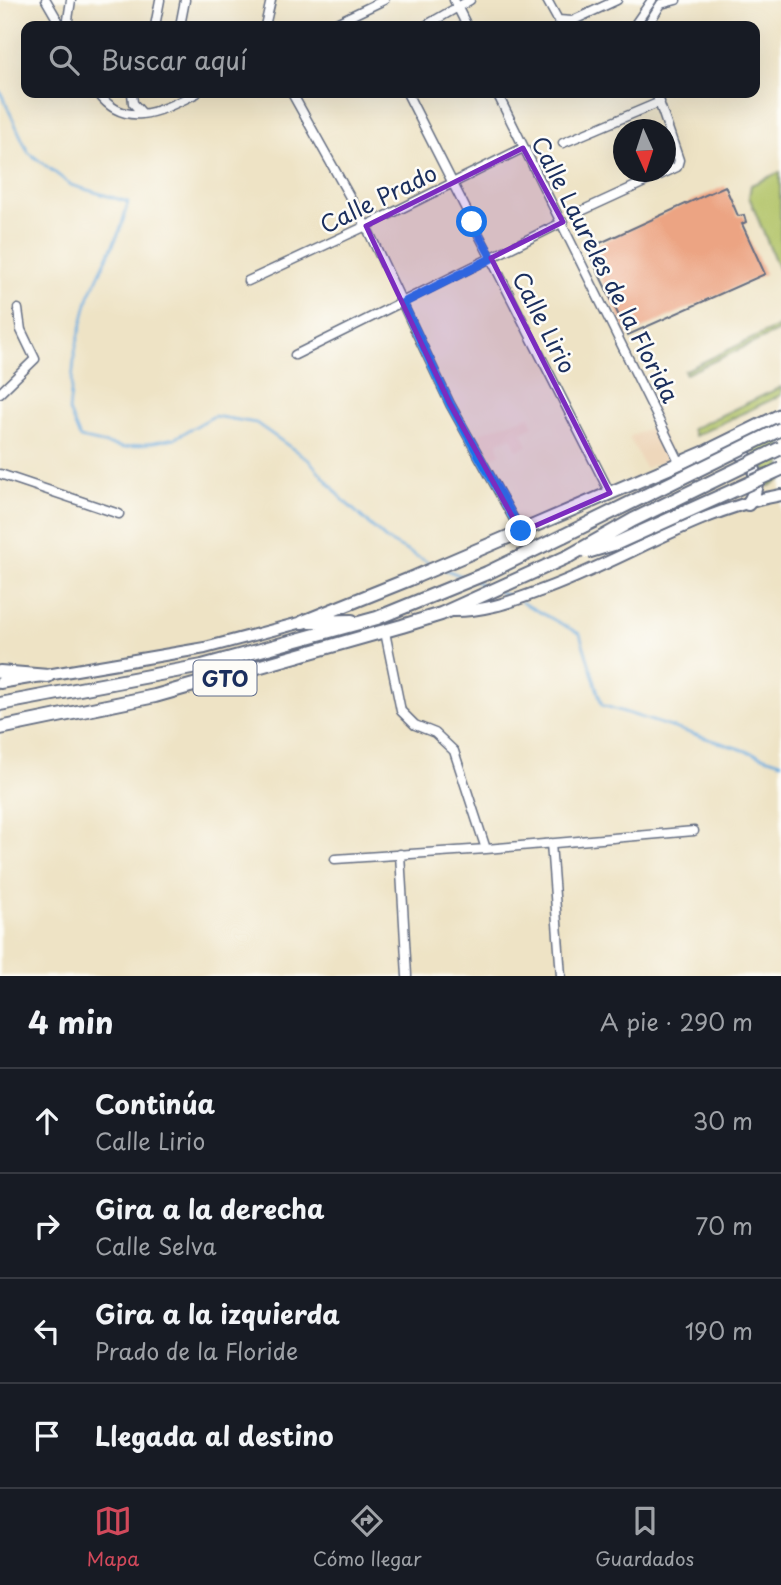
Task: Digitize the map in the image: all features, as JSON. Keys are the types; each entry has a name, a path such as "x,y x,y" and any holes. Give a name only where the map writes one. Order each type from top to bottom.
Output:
{"main road":[{"path":"303,622 610,494 781,415"},
{"name":"GTO","path":"0,704 202,666 365,622 487,573 781,429"},
{"path":"708,451 728,448 741,453 751,462 757,480 748,504"},
{"name":"GTO","path":"1,728 155,696 385,632 446,611 569,556 633,520 781,448"},
{"path":"569,556 617,543 781,468"},
{"path":"303,622 365,622"},
{"path":"0,671 48,676"}],"street":[{"path":"46,0 58,21"},
{"path":"67,21 71,0"},
{"path":"156,21 160,0"},
{"path":"181,21 185,0"},
{"path":"266,21 271,0"},
{"path":"340,21 384,0"},
{"path":"432,21 456,3 470,0"},
{"path":"547,0 558,20 563,21"},
{"path":"570,21 617,0"},
{"path":"637,21 652,0"},
{"path":"650,21 660,2 676,0"},
{"path":"456,3 465,21"},
{"path":"102,98 109,107 126,114 165,107 182,98"},
{"path":"132,98 133,103 142,113"},
{"path":"297,98 366,226 450,404 521,531"},
{"name":"Calle Lirio","path":"409,98 610,494"},
{"name":"Calle Laureles de la Florida","path":"499,98 680,463"},
{"path":"577,213 677,167 679,160 658,98"},
{"path":"563,143 660,102"},
{"name":"Calle Prado","path":"248,281 523,148"},
{"path":"295,355 563,222"},
{"path":"0,393 35,359 21,330 18,309"},
{"path":"0,474 119,514"},
{"path":"446,611 471,612 504,604 565,582 712,516 781,495"},
{"path":"0,683 205,648 303,622"},
{"path":"385,632 401,711 415,725 435,733 454,751 486,849"},
{"path":"335,859 694,831"},
{"path":"551,843 561,976"},
{"path":"400,854 407,976"}],"highlighted area":[{"path":"523,148 563,222 491,258 610,493 521,532 450,404 366,226"}],"shaded area":[{"path":"530,416 533,426 522,432 528,446 517,450 511,437 498,442 500,454 491,458 479,433"},
{"path":"658,425 673,458 645,468 629,437"}],"green space":[{"path":"780,172 779,270 749,197 751,185"},
{"path":"781,325 781,330 686,374 684,371"},
{"path":"781,387 781,395 695,436 692,429"},
{"path":"781,421 781,480 769,486 761,459 739,442"}],"building":[{"path":"725,186 738,216 744,215 746,222 742,224 765,274 628,335 587,249"}],"waterway":[{"path":"0,91 28,152 71,185 128,202 121,228 89,296 75,351 69,411 80,438 124,448 175,438 214,416 256,423 310,461 345,502 387,540 431,564"},
{"path":"444,569 464,577"},
{"path":"476,582 490,588"},
{"path":"499,592 512,597"},
{"path":"521,602 580,634 602,705 781,762"}],"route":[{"path":"472,222 492,258 403,303 450,404 521,531"}]}
